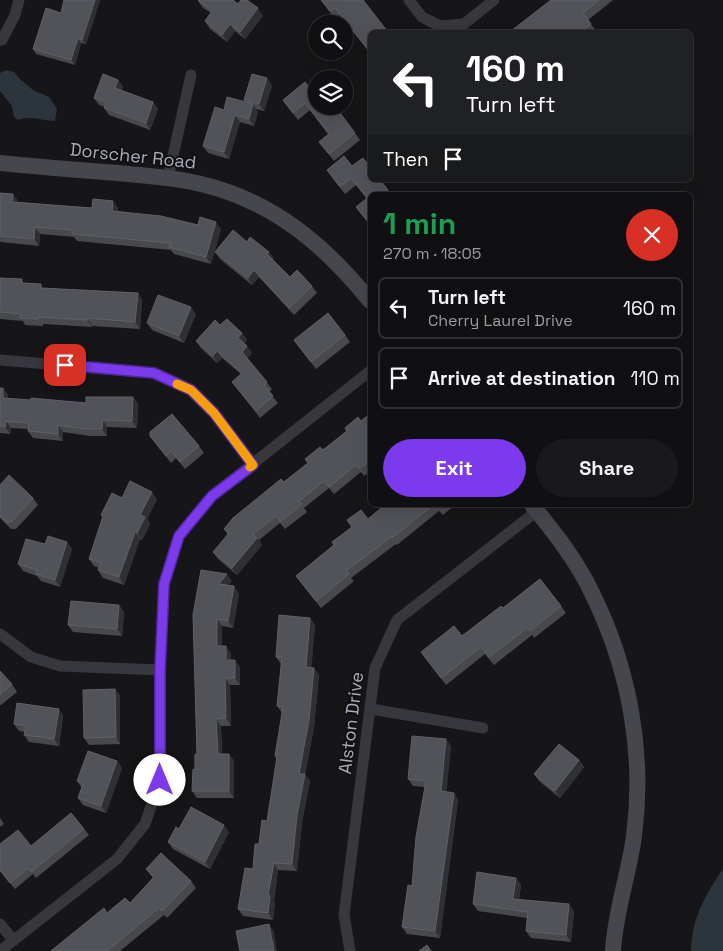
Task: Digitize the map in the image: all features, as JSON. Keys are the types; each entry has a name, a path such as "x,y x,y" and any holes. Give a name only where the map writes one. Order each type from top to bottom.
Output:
{"street":[{"path":"0,40 2,40 15,15 18,0"},
{"path":"409,0 422,17 440,26 464,24 494,0"},
{"path":"168,178 191,75"},
{"name":"Dorscher Road","path":"0,163 168,178 202,184 229,192 271,212 318,244 338,263 368,300"},
{"path":"0,360 154,373 191,390 214,413 253,465"},
{"path":"0,950 117,859 145,824 160,780 160,670 164,584 179,536 212,496 368,373"},
{"path":"535,508 574,560 596,600 619,657 634,723 637,770 637,804 634,837 618,914 613,951"},
{"name":"Alston Drive","path":"350,951 344,915 375,668 397,620 535,508"},
{"path":"0,634 31,657 60,666 160,670"},
{"path":"371,710 483,728"},
{"path":"0,924 13,940"}],"shaded area":[{"path":"6,70 14,72 33,90 49,97 57,109 55,121 32,118 18,120 14,117 12,106 0,91 0,73"},
{"path":"723,869 723,951 691,951 694,928 701,907"}],"building":[{"path":"64,0 95,0 82,40 78,38 71,60 33,49 46,8 61,13"},
{"path":"198,0 233,0 238,4 241,0 247,0 258,8 240,32 230,24 222,35 205,21 212,11"},
{"path":"321,0 363,0 386,30 368,30 368,49 353,31 353,15 341,15 335,8 330,11"},
{"path":"551,0 599,0 583,13 591,24 583,30 512,30"},
{"path":"103,74 118,80 115,88 153,102 146,123 104,108 106,102 94,98"},
{"path":"252,74 267,78 259,104 244,100"},
{"path":"305,82 308,86 308,107 305,103 293,113 283,100"},
{"path":"227,97 253,104 249,119 235,115 224,152 203,146 215,107 224,110"},
{"path":"314,115 342,115 355,133 329,154 319,142 329,134"},
{"path":"344,156 352,166 363,158 368,164 368,182 382,182 388,190 386,192 368,192 368,222 356,207 367,198 351,178 340,187 327,170"},
{"path":"0,193 13,194 12,202 92,208 93,199 113,201 112,211 161,216 198,225 200,217 216,222 206,257 169,247 170,243 72,234 72,230 35,227 34,239 0,236"},
{"path":"233,230 247,242 250,237 269,252 267,254 290,277 297,270 312,286 289,308 254,270 248,278 215,252"},
{"path":"0,278 22,279 22,283 41,284 41,288 138,293 135,322 87,318 87,320 38,317 38,319 20,318 21,314 0,312"},
{"path":"158,295 191,307 179,336 147,323"},
{"path":"328,313 345,335 311,362 294,340"},
{"path":"227,319 242,333 238,338 247,346 242,352 267,382 264,385 273,396 256,411 232,382 242,373 217,351 213,356 196,341 215,320 220,325"},
{"path":"0,388 3,388 3,398 31,400 31,398 86,403 86,397 133,397 132,421 103,420 102,429 85,429 58,425 58,434 28,431 29,423 6,421 5,427 0,426"},
{"path":"172,414 199,446 180,462 171,451 166,456 150,436 150,432"},
{"path":"368,416 368,462 359,469 356,465 329,487 324,481 299,501 302,504 280,522 276,516 253,534 257,538 232,568 213,552 229,533 224,529 233,518 281,479 284,482 308,463 305,459 320,447 323,450 347,431 345,428 358,417 361,421"},
{"path":"9,475 33,498 11,522 6,522 0,516 0,485"},
{"path":"130,481 152,492 140,515 145,517 137,533 135,532 119,577 98,570 101,563 89,559 103,516 101,515 112,493 122,498"},
{"path":"383,507 431,507 346,571 349,574 316,601 296,576 334,545 332,542 352,527 347,520 361,510 368,519"},
{"path":"48,536 67,542 55,580 36,574 37,570 18,564 26,539 45,544"},
{"path":"201,570 227,574 219,584 234,586 228,621 217,619 217,646 226,646 226,660 235,660 235,678 225,678 226,718 216,719 218,754 229,754 229,791 192,791 195,754 197,754 193,615"},
{"path":"540,579 561,606 530,631 527,628 489,657 481,647 441,678 421,652 454,626 462,636 501,606 503,608"},
{"path":"71,601 119,605 117,629 68,625"},
{"path":"279,615 310,618 306,667 314,668 309,720 299,774 305,774 297,815 292,864 274,863 268,895 270,896 268,913 238,909 245,868 253,869 255,844 259,844 262,820 267,821 277,757 275,756 283,707 277,706 282,657 276,657"},
{"path":"0,671 12,684 0,695"},
{"path":"115,689 116,737 84,738 83,690"},
{"path":"17,703 59,709 54,739 24,735 26,725 14,724"},
{"path":"412,736 446,739 441,791 454,793 435,931 402,927 408,885 412,886 416,837 426,781 408,779"},
{"path":"559,744 579,760 555,791 534,774"},
{"path":"88,751 117,761 101,806 78,798 83,784 77,781"},
{"path":"191,807 224,825 205,862 168,842 176,827 179,829"},
{"path":"71,813 84,829 31,872 28,868 10,883 0,870 0,844 18,830 31,846"},
{"path":"161,853 191,881 162,911 159,908 107,951 51,951 104,908 107,913 125,898 130,903 154,877 146,869"},
{"path":"477,872 516,878 513,899 569,904 566,935 526,931 528,912 473,904"},
{"path":"269,924 274,951 240,951 236,931"},
{"path":"427,945 431,951 419,951"}],"slow traffic":[{"path":"177,384 191,390 214,413 253,465 250,467"}],"route":[{"path":"65,365 154,373 191,390 214,413 253,465 212,496 179,536 164,584 160,670 160,780"}]}
